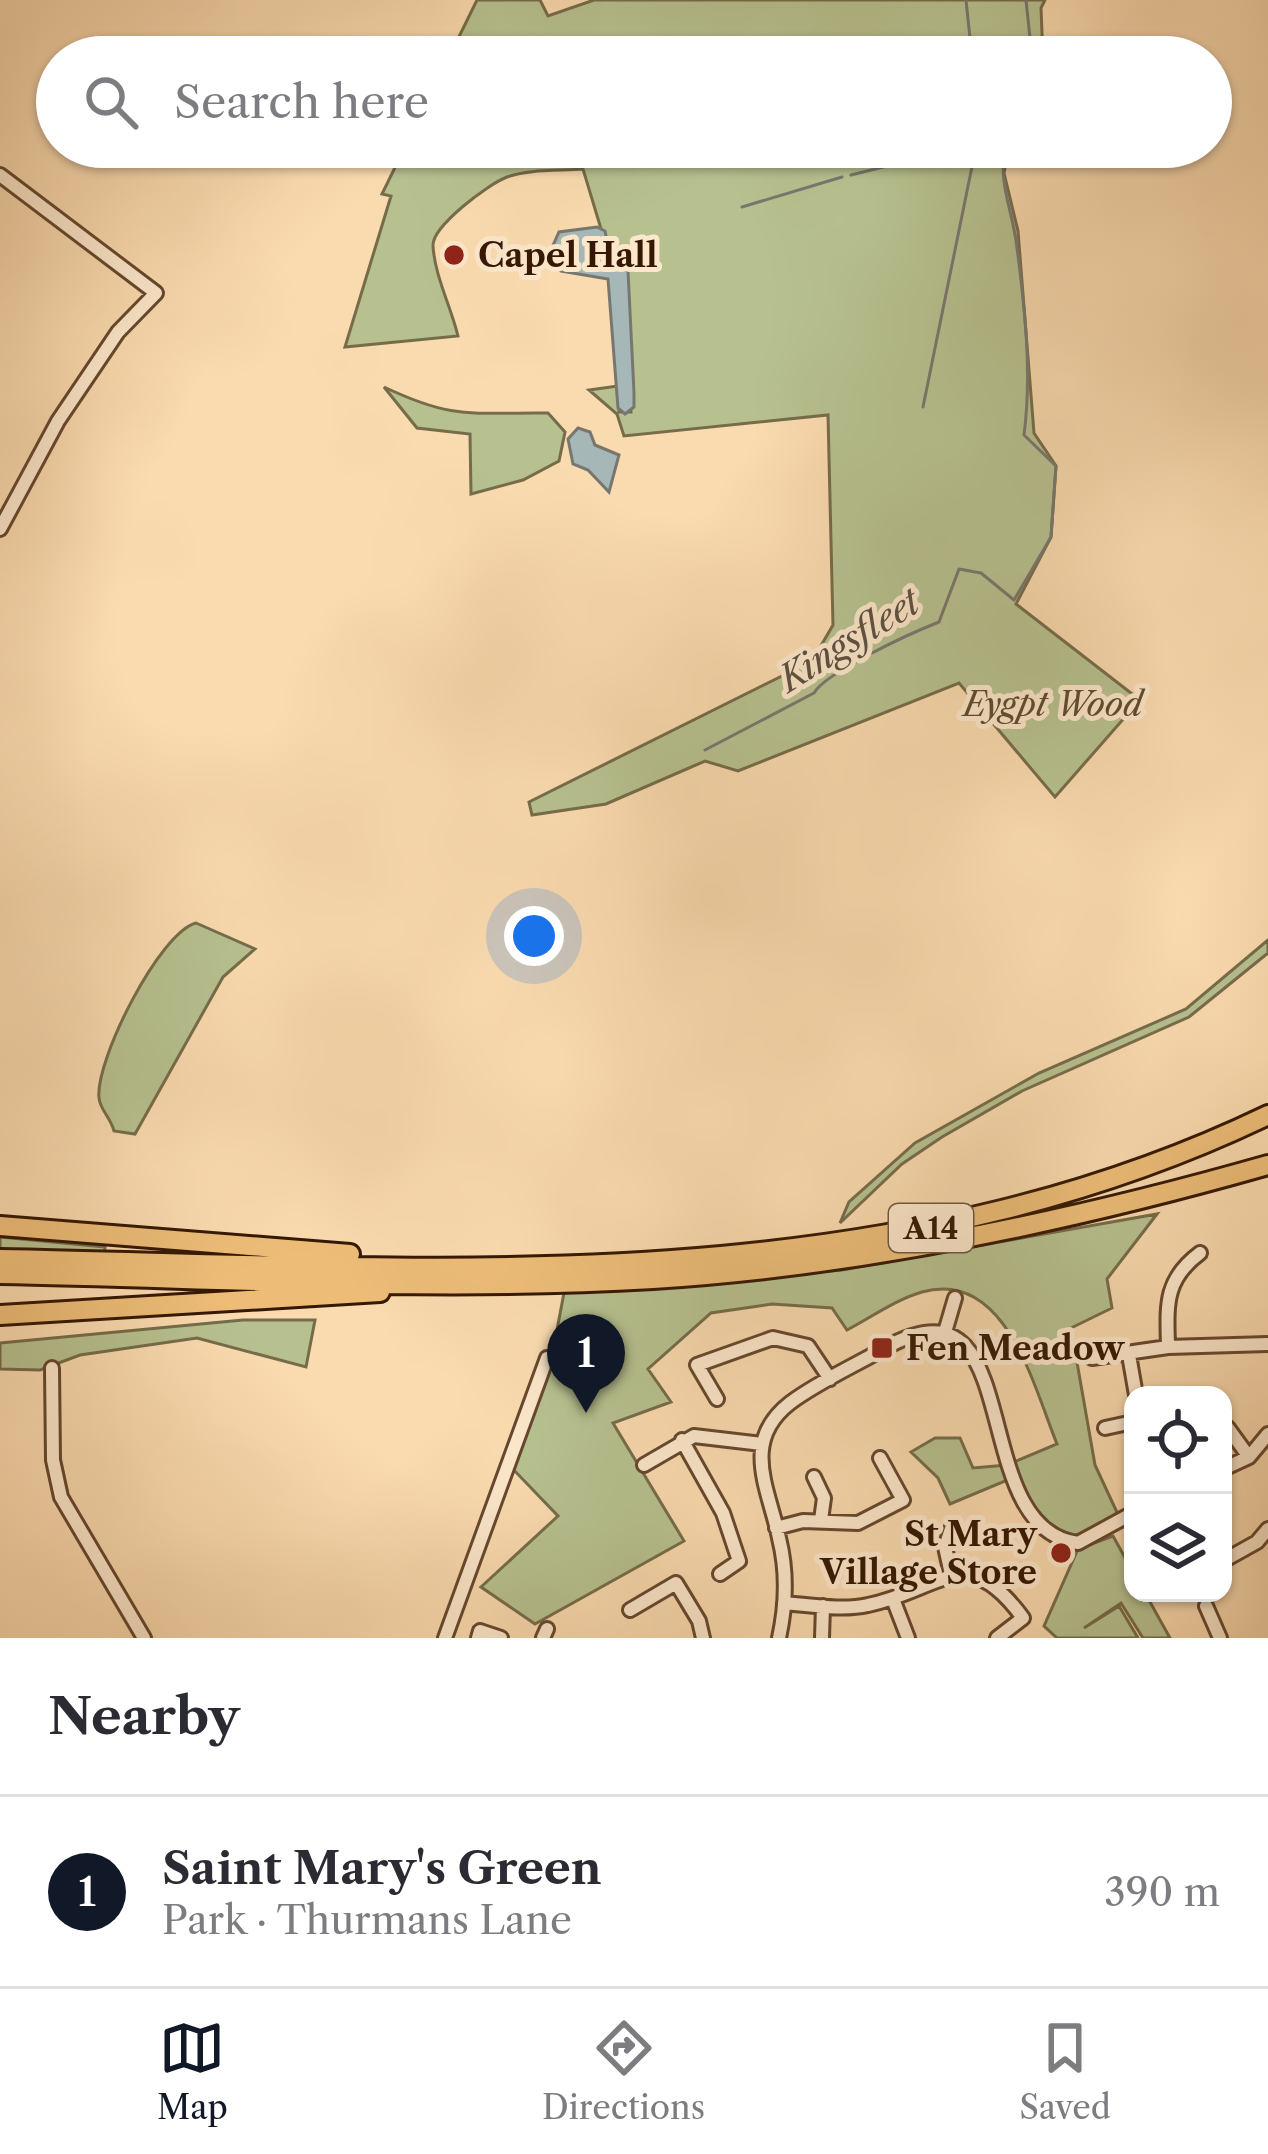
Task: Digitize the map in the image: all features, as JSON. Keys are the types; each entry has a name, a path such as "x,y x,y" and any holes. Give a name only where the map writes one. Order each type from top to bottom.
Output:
{"highway":[{"name":"A14","path":"578,1274 818,1247 985,1217 1138,1171 1268,1114"},
{"name":"A14","path":"0,1315 431,1289 545,1275 734,1272 928,1244 1146,1199 1268,1165"},
{"name":"A14","path":"0,1226 386,1257 419,1265"},
{"name":"A14","path":"0,1259 419,1265 545,1275"},
{"name":"A14","path":"0,1274 462,1283"}],"street":[{"path":"0,175 156,293 118,332 58,421 0,529"},
{"path":"1168,1347 1166,1294 1173,1278 1200,1253"},
{"path":"945,1332 956,1298"},
{"path":"778,1638 784,1603 776,1528 759,1475 761,1444 790,1403 904,1338 945,1332 975,1353 1022,1504 1041,1529 1078,1543 1124,1518"},
{"path":"717,1399 698,1365 773,1338 808,1346 830,1379"},
{"path":"1092,1358 1168,1347 1268,1344"},
{"path":"1129,1355 1134,1386"},
{"path":"445,1638 547,1358"},
{"path":"52,1368 53,1460 61,1497 144,1638"},
{"path":"1105,1428 1124,1424"},
{"path":"644,1465 682,1440 706,1433 761,1444"},
{"path":"1232,1433 1249,1456"},
{"path":"1232,1464 1249,1456 1268,1434"},
{"path":"682,1440 717,1501 739,1561 720,1574"},
{"path":"776,1528 821,1520 858,1523 903,1500 880,1458"},
{"path":"814,1478 824,1498 821,1520"},
{"path":"951,1529 945,1547 951,1574"},
{"path":"1232,1555 1268,1529"},
{"path":"784,1603 863,1607 951,1574 986,1577 1023,1618 997,1638"},
{"path":"630,1610 676,1583 700,1621 703,1638"},
{"path":"893,1599 908,1638"},
{"path":"822,1638 823,1606"},
{"path":"1205,1606 1220,1638"},
{"path":"478,1638 480,1631 501,1638"}],"green space":[{"path":"477,0 540,0 548,16 594,0 1045,0 1042,36 459,36"},
{"name":"Eygpt Wood","path":"395,168 1005,168 1018,231 1034,433 1056,466 1051,537 1016,604 1140,700 1055,797 959,683 738,771 705,761 606,804 532,815 529,802 812,661 833,625 828,415 624,436 617,414 589,390 618,386 619,412 631,412 624,266 611,262 583,169 507,177 475,197 442,227 435,237 434,256 458,336 345,347 391,196 382,194"},
{"path":"384,387 447,410 548,413 565,432 559,461 523,480 471,494 470,434 417,428"},
{"path":"196,923 255,949 223,977 135,1134 114,1131 99,1098 118,1028 165,949"},
{"path":"1268,940 1268,953 1189,1017 1022,1091 942,1137 902,1164 840,1223 849,1202 915,1143 1039,1073 1186,1009"},
{"path":"1157,1214 1107,1279 1112,1308 1071,1328 1095,1465 1121,1521 1089,1540 1050,1535 1012,1478 950,1504 938,1478 911,1452 935,1438 960,1438 973,1468 1007,1465 1057,1444 1012,1338 996,1315 975,1298 951,1289 913,1295 847,1330 832,1308 772,1304 711,1313 648,1369 671,1402 613,1423 684,1541 535,1624 481,1587 558,1516 509,1465 552,1356 564,1293 842,1270"},
{"path":"0,1237 105,1247 104,1259 0,1257"},
{"path":"243,1320 315,1320 306,1367 197,1338 80,1355 40,1370 0,1369 0,1343"},
{"path":"1113,1536 1124,1556 1124,1602 1150,1602 1170,1638 1143,1638 1121,1603 1084,1628 1119,1606 1138,1638 1057,1638 1044,1626 1078,1549"}],"shaded area":[{"path":"597,227 605,231 611,262 628,271 634,407 625,414 618,408 608,279 561,271 547,259 559,232"},
{"path":"578,428 590,432 595,445 619,455 609,492 588,470 573,464 568,439"}],"waterway":[{"path":"966,0 970,36"},
{"name":"Kingsfleet","path":"1026,0 1030,36"},
{"path":"851,175 879,168"},
{"path":"923,407 972,168"},
{"name":"Kingsfleet","path":"705,750 814,693 870,654 939,622 959,569 981,573 1014,600 1051,537 1056,466 1024,435 1026,342 1004,168"},
{"path":"742,207 842,177"}],"place":[{"name":"Capel Hall","path":"454,255"},
{"name":"Fen Meadow","path":"882,1348"},
{"name":"Saint Mary's Green","path":"586,1413"},
{"name":"St Mary Village Store","path":"1061,1553"}]}
